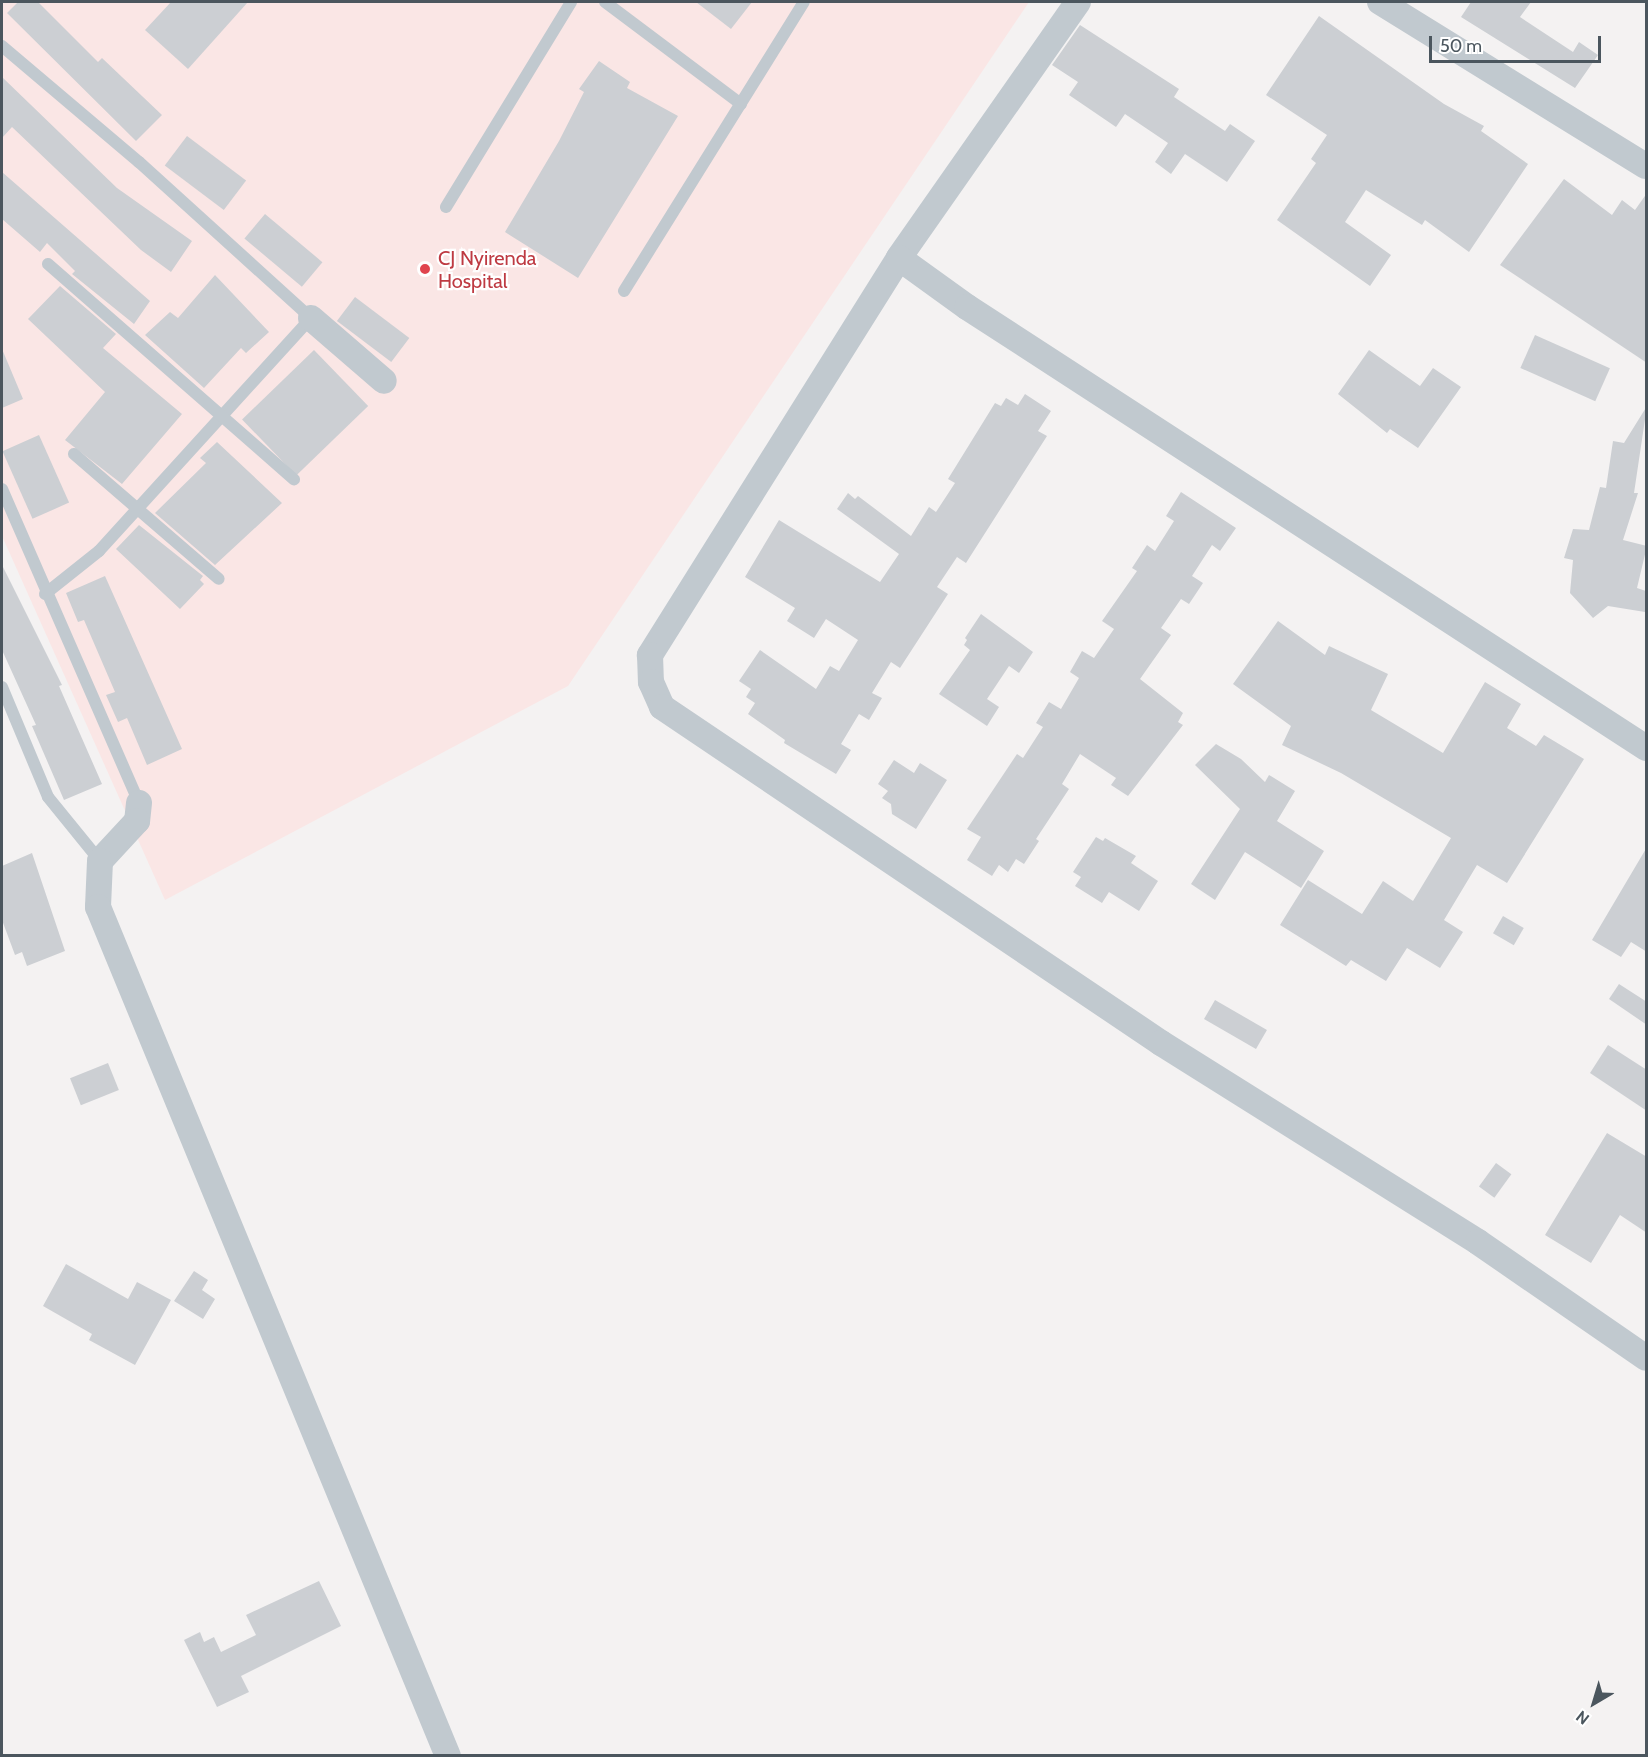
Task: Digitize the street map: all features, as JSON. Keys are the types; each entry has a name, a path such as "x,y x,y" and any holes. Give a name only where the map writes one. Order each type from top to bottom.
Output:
{"street":[{"path":"1078,2 899,258 650,655 651,682 662,707 1161,1043 1478,1242 1647,1358"},
{"path":"1380,2 1647,166"},
{"path":"899,258 977,314 1647,748"},
{"path":"311,318 384,381"},
{"path":"139,803 136,821 100,861 98,907 448,1755"}],"lane":[{"path":"446,207 571,2"},
{"path":"605,2 741,104"},
{"path":"624,291 804,2"},
{"path":"2,46 139,162 311,318 139,509 85,564 45,594"},
{"path":"48,264 294,479"},
{"path":"74,454 219,579"},
{"path":"2,489 45,594 139,803"},
{"path":"2,687 48,797 100,861"}],"shaded area":[{"name":"CJ Nyirenda Hospital","path":"2,2 1029,2 568,686 165,900 2,536"}],"building":[{"path":"18,2 38,2 98,62 102,58 162,115 136,141 7,13"},
{"path":"171,2 248,2 188,69 145,30"},
{"path":"696,2 752,2 731,29"},
{"path":"1471,2 1531,2 1520,17 1573,52 1579,42 1598,55 1575,88 1461,17"},
{"path":"1319,16 1444,104 1484,126 1481,131 1528,164 1469,252 1425,220 1422,225 1366,190 1345,222 1391,255 1370,286 1277,220 1316,163 1311,159 1327,135 1266,95"},
{"path":"1080,25 1179,89 1174,97 1225,131 1230,124 1255,141 1227,182 1185,154 1171,174 1155,162 1168,143 1125,114 1116,127 1069,95 1078,82 1052,65"},
{"path":"599,61 630,82 627,88 678,116 578,278 505,232 559,141 584,92 579,89"},
{"path":"2,77 117,188 192,241 171,272 141,250 12,127 2,138"},
{"path":"187,136 246,181 224,210 165,166"},
{"path":"2,172 150,301 134,324 72,274 75,271 47,243 40,252 2,219"},
{"path":"1564,179 1612,215 1622,200 1635,210 1647,193 1647,363 1500,265"},
{"path":"265,214 322,262 302,287 244,239"},
{"path":"215,275 269,332 246,353 241,348 204,388 145,335 170,312 178,318"},
{"path":"60,286 116,334 103,348 182,414 122,484 65,440 105,392 28,319"},
{"path":"355,297 409,338 391,362 337,321"},
{"path":"1535,335 1610,368 1595,401 1520,368"},
{"path":"2,349 23,399 2,408"},
{"path":"314,350 368,406 296,476 242,419"},
{"path":"1369,350 1420,386 1433,368 1461,387 1418,448 1390,429 1387,433 1338,394"},
{"path":"1025,394 1051,411 1038,431 1047,436 966,563 957,557 937,587 948,594 900,668 891,662 872,693 882,698 869,720 859,714 841,744 851,750 836,774 784,743 785,740 748,714 755,703 746,697 751,689 739,681 760,650 816,689 830,666 839,671 858,640 826,619 814,638 787,621 795,608 745,577 779,520 880,582 899,554 837,509 848,493 855,499 858,496 911,536 929,507 936,512 955,483 948,479 995,403 1001,406 1006,398 1018,405"},
{"path":"1647,406 1634,493 1638,493 1623,540 1647,546 1637,588 1646,591 1645,612 1608,606 1593,618 1570,593 1573,560 1564,558 1573,529 1589,530 1600,487 1606,488 1613,441 1624,443"},
{"path":"39,435 69,503 33,519 2,451"},
{"path":"217,442 282,503 215,565 155,513 206,463 200,458"},
{"path":"1181,492 1236,528 1220,551 1212,545 1192,576 1203,583 1189,604 1181,599 1161,628 1171,635 1140,679 1183,713 1178,722 1183,725 1128,796 1111,785 1116,778 1080,754 1062,784 1069,789 1036,839 1039,841 1024,864 1016,859 1008,872 999,865 992,876 967,860 981,837 967,829 1017,754 1023,758 1043,727 1036,723 1049,702 1061,709 1079,678 1070,672 1082,651 1094,658 1114,629 1102,621 1137,571 1132,568 1147,545 1155,551 1174,521 1166,516"},
{"path":"139,525 203,576 200,580 204,584 180,609 116,549"},
{"path":"2,565 62,685 59,686 102,784 64,800 32,726 36,725 2,650"},
{"path":"105,576 182,749 147,765 127,718 118,722 106,695 115,692 84,620 78,622 66,593"},
{"path":"981,614 1033,652 1019,673 1009,666 987,699 999,707 987,726 939,694 970,650 964,645 967,640 965,638"},
{"path":"1278,621 1325,655 1329,646 1388,674 1371,710 1443,753 1485,682 1521,704 1507,728 1536,746 1544,735 1584,759 1507,883 1477,865 1444,920 1463,932 1440,968 1407,948 1386,981 1351,960 1346,966 1280,925 1308,880 1362,914 1383,881 1413,901 1451,838 1341,773 1282,745 1291,726 1233,684"},
{"path":"1216,744 1241,759 1265,782 1269,775 1295,791 1277,821 1324,851 1301,888 1245,852 1215,900 1191,884 1240,809 1195,765"},
{"path":"894,760 914,773 920,763 947,780 916,829 892,814 891,804 882,798 888,791 878,784"},
{"path":"1096,837 1103,841 1105,838 1136,856 1131,863 1158,881 1139,911 1109,892 1102,903 1075,886 1081,877 1073,872"},
{"path":"1647,847 1647,952 1631,942 1621,957 1592,940"},
{"path":"32,853 65,951 27,966 22,952 15,955 2,920 2,866"},
{"path":"1503,916 1524,928 1514,945 1493,933"},
{"path":"1619,984 1647,1002 1647,1025 1609,999"},
{"path":"1215,1000 1267,1030 1256,1049 1204,1019"},
{"path":"1608,1045 1647,1070 1647,1111 1590,1073"},
{"path":"108,1063 119,1090 81,1105 70,1078"},
{"path":"1607,1133 1647,1157 1647,1233 1620,1215 1591,1263 1545,1235"},
{"path":"1496,1163 1511,1174 1494,1198 1479,1186"},
{"path":"66,1264 128,1299 137,1282 171,1300 135,1365 89,1340 92,1334 43,1306"},
{"path":"194,1271 208,1280 202,1290 215,1299 203,1319 174,1301"},
{"path":"319,1581 341,1626 241,1676 249,1692 217,1707 184,1640 200,1632 204,1642 214,1637 221,1652 256,1635 246,1615"}],"place":[{"name":"CJ Nyirenda Hospital","path":"425,269"}]}
